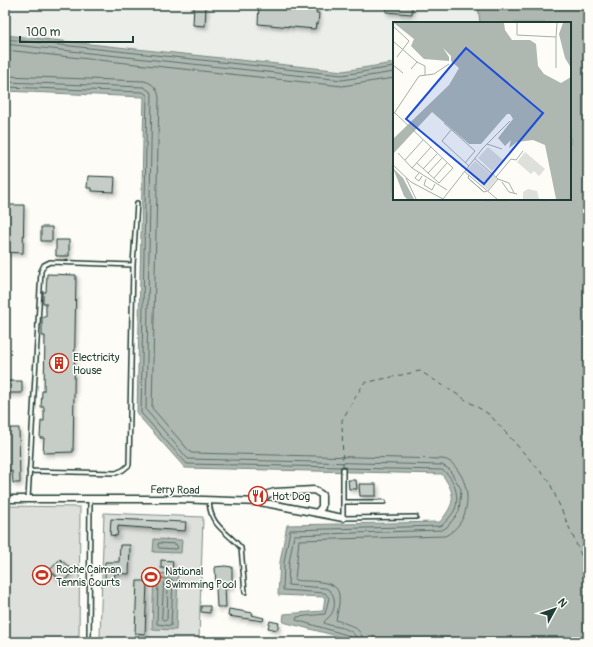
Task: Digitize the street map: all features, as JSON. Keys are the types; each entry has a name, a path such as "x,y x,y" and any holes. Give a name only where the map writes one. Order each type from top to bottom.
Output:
{"street":[{"path":"260,502 268,494 275,492 314,490 322,495 323,498 322,507 317,513"},
{"name":"Ferry Road","path":"5,499 209,500 260,502 343,518"}],"lane":[{"path":"29,471 116,473 129,465 133,265 137,203"},
{"path":"28,499 41,271 44,265 50,262 133,265"},
{"path":"343,469 343,518 416,517"},
{"path":"89,642 90,500"},
{"path":"209,500 210,512 215,523 241,548 245,592"},
{"path":"343,502 384,502"}],"shaded area":[{"path":"5,5 478,5 480,22 393,22 393,63 343,71 5,35"},
{"name":"Roche Caiman Tennis Courts","path":"5,506 80,507 79,642 5,642"},
{"name":"National Swimming Pool","path":"104,513 203,517 199,641 100,637"}],"water":[{"path":"478,5 588,5 588,642 350,642 345,638 283,622 284,614 323,611 325,597 278,595 280,562 287,525 440,522 451,504 452,493 447,481 442,474 185,468 137,414 144,97 5,91 5,35 343,71 393,63 393,200 571,200 571,22 480,22"},
{"path":"154,539 182,540 181,553 153,552"},
{"path":"154,573 178,574 176,630 152,629"}],"building":[{"path":"194,5 206,5 205,26 193,25"},
{"path":"259,5 317,8 316,13 319,13 318,24 316,24 315,29 258,24"},
{"path":"387,5 412,5 412,14 386,12"},
{"path":"88,176 115,177 114,192 92,191 92,188 87,188"},
{"path":"5,205 24,205 23,253 5,252"},
{"path":"41,227 52,227 52,241 41,241"},
{"path":"56,240 69,240 69,256 56,256"},
{"name":"Electricity House","path":"47,274 76,275 73,452 43,453 44,438 40,438 41,421 44,421 44,407 41,407 42,391 44,391 45,336 42,336 42,317 46,317 46,303 43,303 43,292 46,292"},
{"path":"5,381 22,381 22,393 5,393"},
{"path":"5,428 19,428 20,483 13,483 12,471 5,471"},
{"path":"348,480 356,480 357,489 349,489"},
{"path":"359,484 376,484 376,496 360,496"},
{"path":"111,519 186,522 185,531 118,526 117,536 110,535"},
{"path":"120,545 130,545 129,574 115,573 114,579 105,579 105,562 119,562"},
{"path":"60,559 73,571 63,582 50,570"},
{"path":"161,560 173,561 172,569 161,568"},
{"path":"215,567 232,567 232,587 225,587 226,607 217,607"},
{"path":"137,581 147,581 145,634 135,633"},
{"path":"201,606 210,606 210,613 201,612"},
{"path":"229,609 253,613 252,615 264,618 263,621 228,616"},
{"path":"270,621 279,623 277,630 268,628"}],"ferry route":[{"path":"343,468 342,420 364,383 420,371 490,415 549,481 588,571"}],"place":[{"name":"Electricity House","path":"59,363"},
{"name":"Hot Dog","path":"258,496"},
{"name":"Roche Caiman Tennis Courts","path":"42,575"},
{"name":"National Swimming Pool","path":"151,577"}]}
